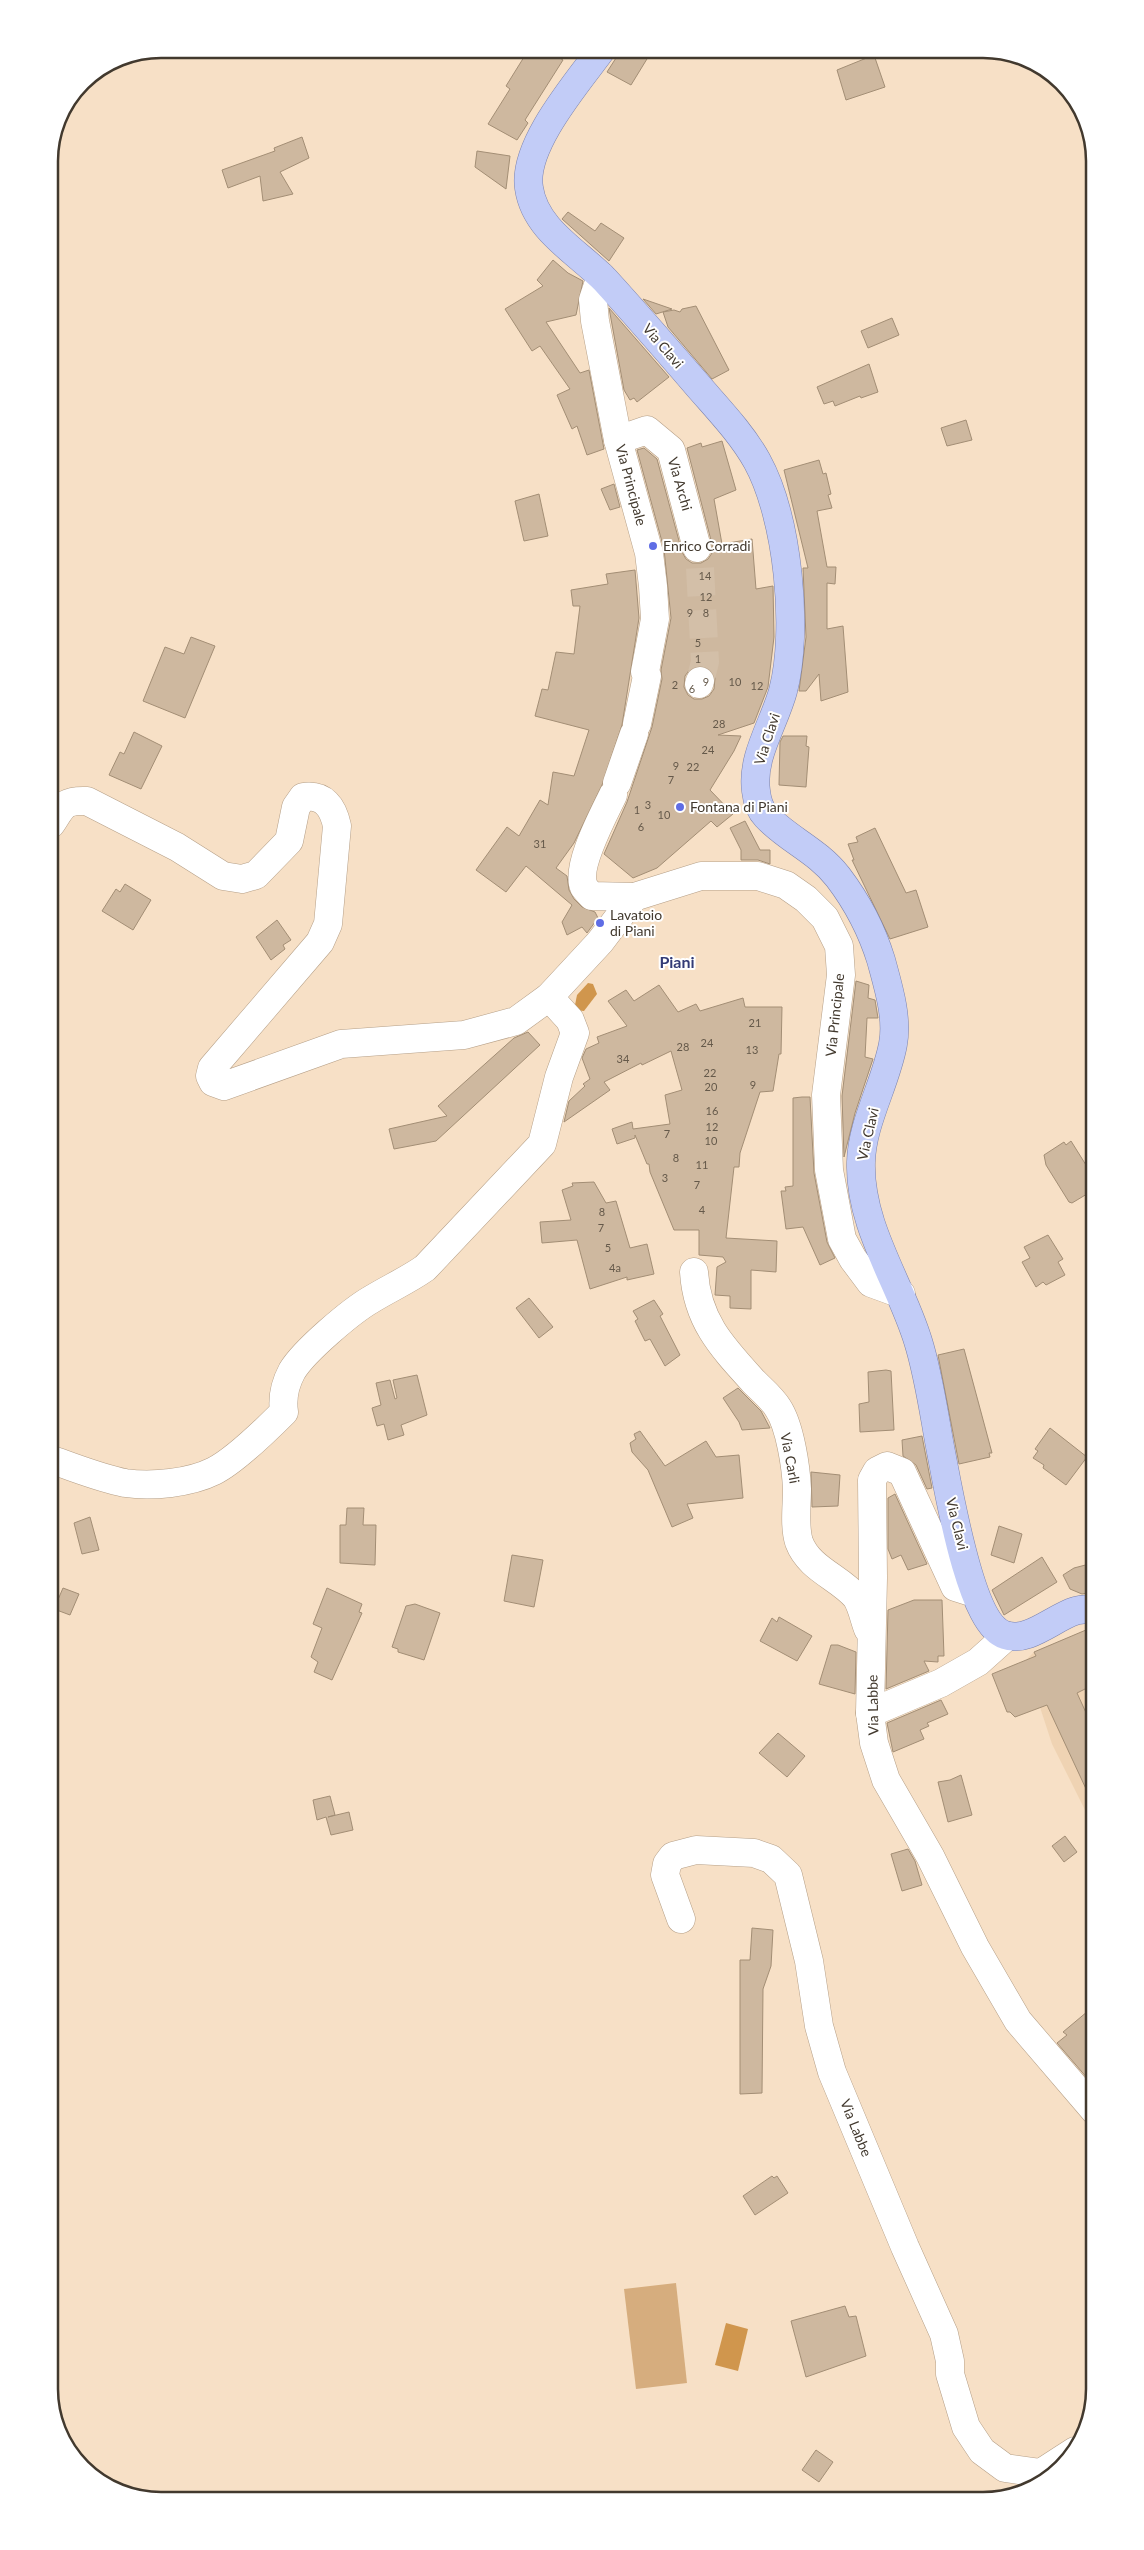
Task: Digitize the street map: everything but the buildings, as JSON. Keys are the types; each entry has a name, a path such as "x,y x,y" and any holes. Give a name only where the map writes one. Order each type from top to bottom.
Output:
{"main road":[{"name":"Via Clavi","path":"596,58 537,143 530,163 528,183 538,218 601,276 721,412 754,456 767,481 786,554 790,605 784,688 760,753 755,781 756,797 763,814 819,856 837,876 861,912 886,977 892,1007 893,1044 865,1137 861,1161 863,1191 869,1219 901,1294 919,1344 955,1518 974,1592 982,1611 993,1627 1007,1636"},
{"path":"1007,1636 1028,1634 1075,1611 1086,1609"}],"street":[{"name":"Via Principale","path":"601,276 593,300 595,320 618,440 649,553 655,619 645,672 647,676 636,729 612,796 589,848 583,872 584,887 592,896 634,897 701,876 758,876 786,885 806,899 825,918 839,946 841,975 826,1095 829,1170 842,1239 852,1259 871,1283 901,1294"},
{"name":"Via Archi","path":"618,440 647,430 671,450 699,559"},
{"path":"58,813 64,803 73,800 87,801 177,847 223,876 242,879 256,875 289,841 296,807 303,797 313,796 326,802 334,812 337,826 328,924 320,942 212,1068 210,1076 213,1082 224,1086 341,1044 464,1035 516,1021 549,997 600,942 634,897"},
{"path":"57,1462 124,1482 146,1485 173,1481 202,1476 216,1470 272,1425 284,1412 285,1390 292,1371 306,1356 335,1327 371,1299 404,1282 425,1268 542,1144 559,1078 575,1034 570,1020 549,997"},
{"name":"Via Carli","path":"694,1272 695,1294 706,1322 734,1360 778,1408 791,1447 796,1486 796,1523 800,1542 820,1569 843,1584 856,1598 872,1645"},
{"name":"Via Labbe","path":"974,1592 955,1587 902,1472 892,1467 882,1468 872,1480 870,1713 874,1743 886,1780 930,1856 980,1956 1018,2021 1086,2102"},
{"path":"870,1713 941,1683 978,1662 1007,1636"},
{"name":"Via Labbe","path":"681,1918 665,1875 667,1864 673,1856 696,1850 754,1854 771,1859 788,1875 809,1961 819,2026 832,2072 905,2247 944,2334 950,2361 950,2374 966,2427 982,2451 1001,2467 1041,2473 1051,2467"}],"shaded area":[{"path":"588,983 593,984 597,994 584,1011 574,1010 577,995"},
{"path":"1086,1630 1086,1812 1052,1744 1037,1698 1036,1679 1027,1659 1034,1652"},
{"path":"676,2283 687,2383 636,2389 624,2289"},
{"path":"726,2323 748,2329 738,2371 715,2365"}],"tunnel":[{"path":"700,568 705,662 700,681"}],"place":[{"name":"Enrico Corradi","path":"653,546"},
{"name":"Fontana di Piani","path":"680,807"},
{"name":"Lavatoio di Piani","path":"600,923"}],"district":[{"name":"Piani","path":"677,962"}]}
